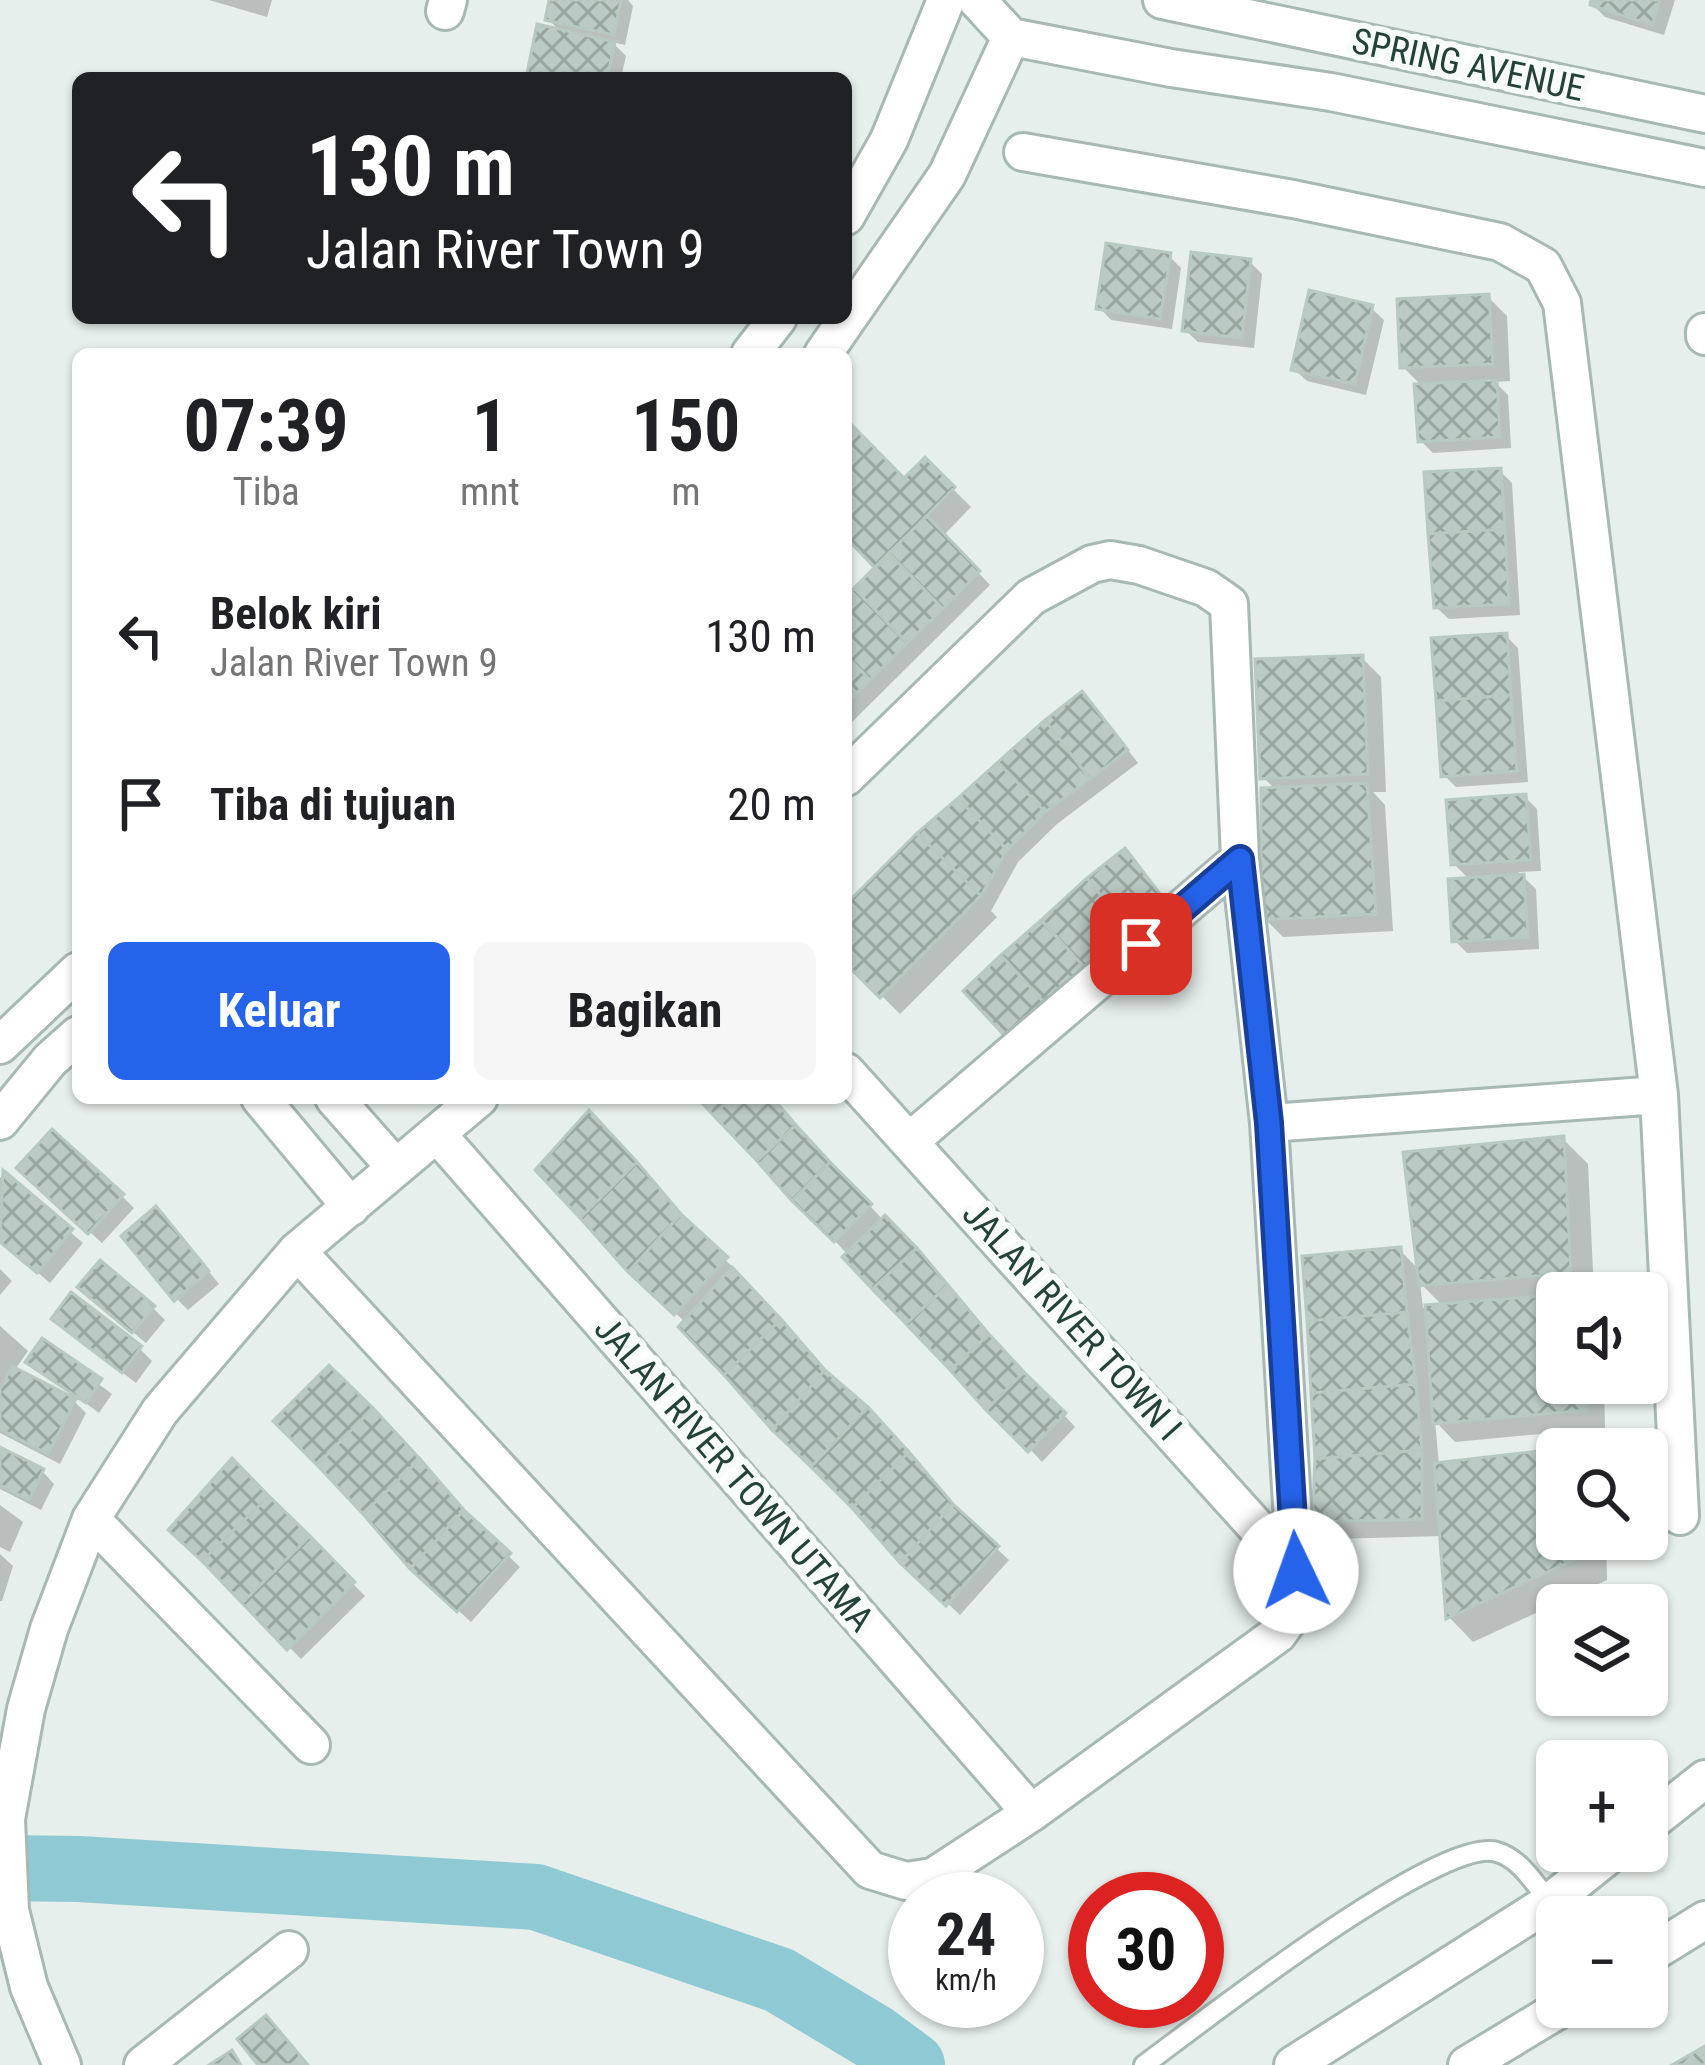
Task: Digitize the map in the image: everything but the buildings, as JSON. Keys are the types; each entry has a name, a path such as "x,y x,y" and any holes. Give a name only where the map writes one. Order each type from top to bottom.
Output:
{"street":[{"path":"852,205 889,140 946,0"},
{"path":"852,317 947,175 1011,37 977,0"},
{"name":"SPRING AVENUE","path":"1162,0 1705,114"},
{"name":"SPRING AVENUE","path":"1011,37 1171,68 1284,83 1705,168"},
{"path":"1023,152 1293,199 1500,242 1543,266 1562,303 1659,1095 1680,1516"},
{"path":"755,348 773,324"},
{"path":"828,348 847,324"},
{"path":"297,1250 870,1870 906,1881 933,1877 1031,1813 1279,1634 1290,1618 1296,1571 1269,1123 1240,859 1229,604 1206,588 1139,566 1110,560 1092,564 1031,597 852,771"},
{"path":"910,1141 1240,859"},
{"path":"0,1045 72,976"},
{"path":"0,1120 72,1040"},
{"name":"JALAN RIVER TOWN I","path":"852,1078 1296,1571"},
{"path":"1269,1123 1659,1095"},
{"path":"265,1104 351,1207"},
{"path":"339,1104 395,1167"},
{"path":"62,2065 29,1987 10,1910 6,1819 26,1708 49,1629 92,1519 160,1411 297,1250 472,1104"},
{"name":"JALAN RIVER TOWN UTAMA","path":"436,1134 1031,1813"},
{"path":"92,1519 311,1745"},
{"path":"1668,1808 1705,1778"},
{"path":"1558,1896 1588,1872"},
{"path":"1293,2065 1536,1911"},
{"path":"1668,1943 1705,1921"},
{"path":"143,2065 289,1950"},
{"path":"1467,2065 1536,2023"}],"lane":[{"path":"1144,2065 1380,1897 1459,1856 1494,1850 1515,1860 1545,1896"}],"waterway":[{"path":"0,1868 536,1897 779,1980 912,2065"}],"route":[{"path":"1141,944 1240,859 1269,1123 1296,1571"}]}
